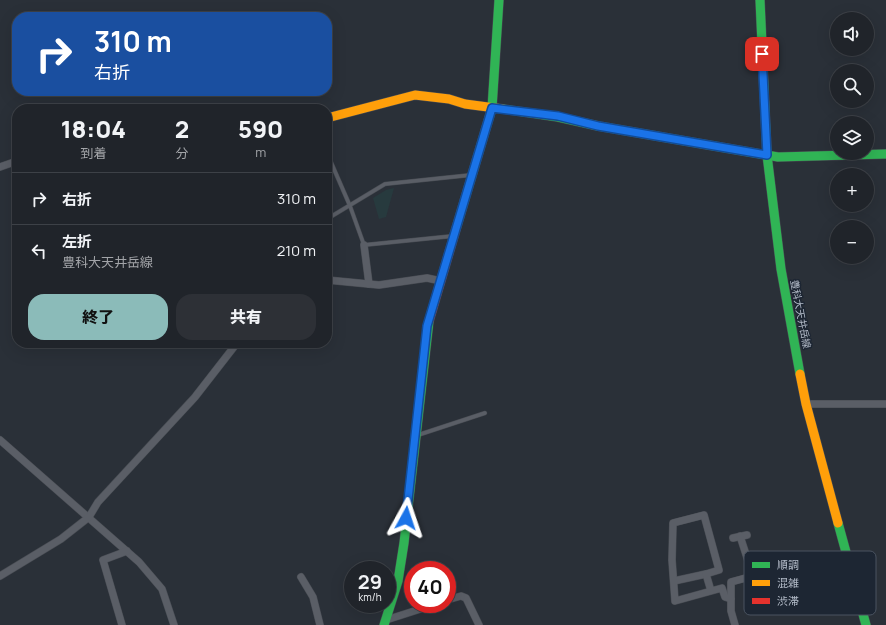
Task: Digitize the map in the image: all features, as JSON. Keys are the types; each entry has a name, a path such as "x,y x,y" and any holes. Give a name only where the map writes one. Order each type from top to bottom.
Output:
{"street":[{"path":"384,623 398,581 404,543 414,437 427,326 492,108 499,0"},
{"name":"豊科大天井岳線","path":"760,0 763,95 767,155 781,269 806,404 846,551"},
{"path":"332,117 415,95 448,99 465,104 492,108 558,116 598,126 778,157 886,154"},
{"path":"0,167 12,163"},
{"path":"364,245 369,284"},
{"path":"332,280 379,285 427,278 441,281"},
{"path":"0,576 61,539 89,517 98,502 195,397 233,348"},
{"path":"806,404 886,404"},
{"path":"0,440 127,551 162,589 174,625"},
{"path":"674,581 720,570 704,515 673,523 674,581 675,601 722,588 725,597 731,598"},
{"path":"740,536 745,551"},
{"path":"122,625 103,560 127,551"},
{"path":"706,574 710,591"},
{"path":"301,578 313,597 320,625"},
{"path":"735,625 731,611 731,582 744,578"},
{"path":"456,597 461,596 466,598 479,625"},
{"path":"384,623 411,613"},
{"name":"豊科大天井岳線","path":"863,615 866,625"}],"lane":[{"path":"332,165 350,206 364,245 454,236"},
{"path":"332,216 385,184 472,175"},
{"path":"414,437 485,413"}],"green space":[{"path":"394,188 386,217 379,219 373,198 386,190"}],"traffic: fast":[{"path":"456,229 492,108 499,0"},
{"path":"760,0 767,155 781,269 800,374"},
{"path":"503,109 558,117 598,126 778,157 886,154"},
{"path":"384,625 398,581 404,543 429,321"},
{"path":"838,523 846,551"},
{"path":"863,615 866,625"}],"traffic: slow":[{"path":"332,117 415,95 449,99 465,104 503,109"},
{"path":"800,374 806,404 838,523"}],"traffic: jam":[{"path":"429,321 456,229"}],"route":[{"path":"406,518 427,326 492,108 558,116 598,126 767,155 762,54"}]}
